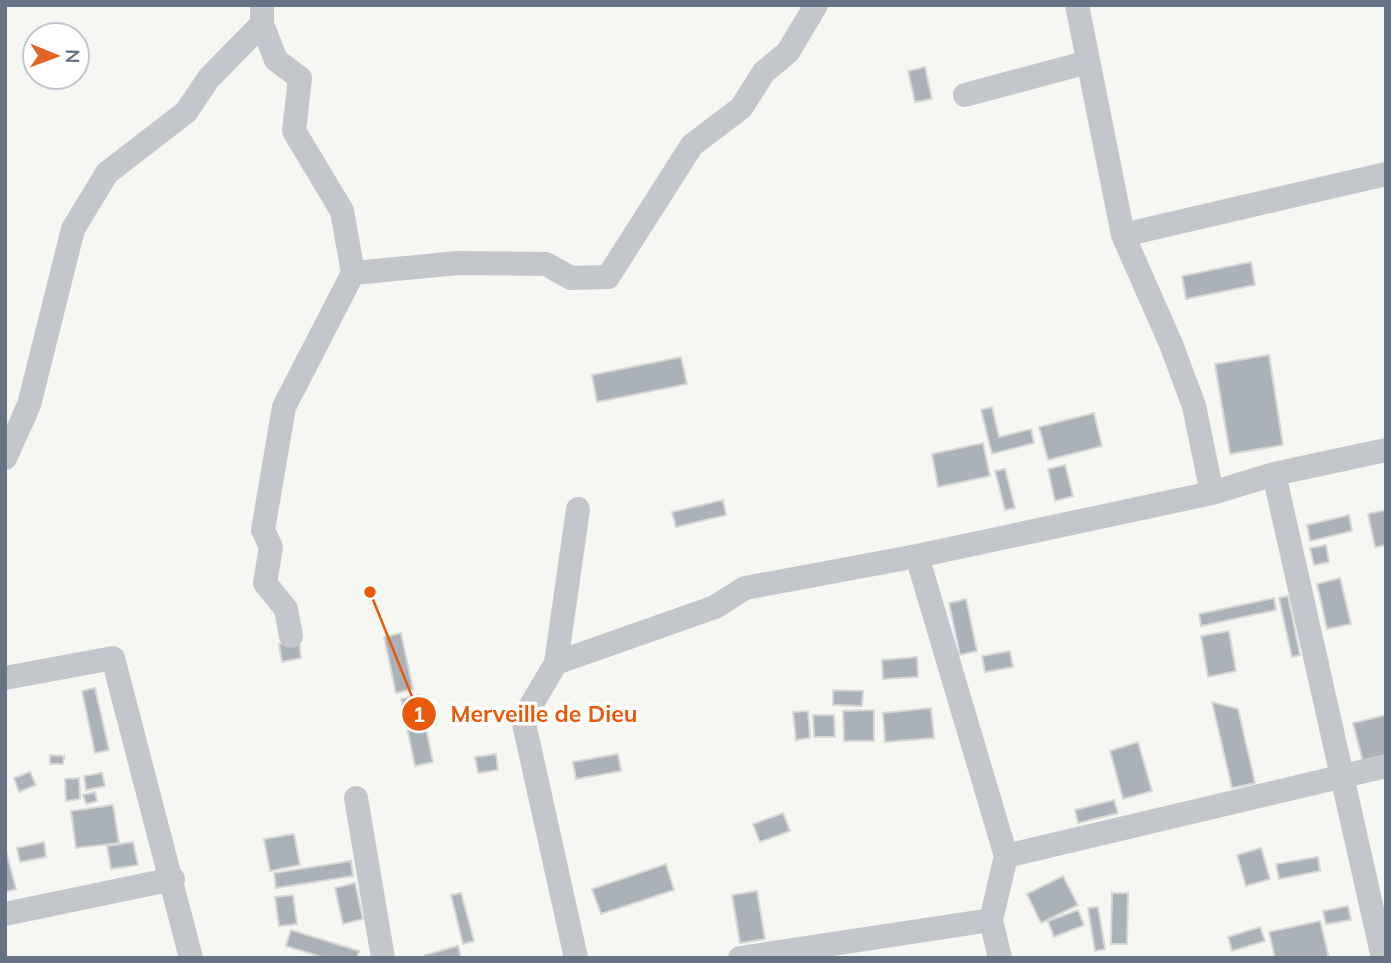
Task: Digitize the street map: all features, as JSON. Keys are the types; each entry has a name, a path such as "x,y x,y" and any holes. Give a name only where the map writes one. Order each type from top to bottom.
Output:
{"street":[{"path":"353,273 458,263 546,264 571,278 608,277 692,145 741,108 764,72 789,52 816,5"},
{"path":"1077,5 1122,235 1171,344 1194,406 1212,493"},
{"path":"262,14 276,61 300,78 294,131 342,211 353,273 284,407 263,530 271,547 265,583 286,610 291,636"},
{"path":"5,458 29,405 73,229 107,173 186,112 209,78 262,14"},
{"path":"965,94 1088,62"},
{"path":"1122,235 1386,174"},
{"path":"556,663 715,607 746,588 917,556 1212,493 1274,474 1386,450"},
{"path":"1274,474 1383,958"},
{"path":"576,958 523,719 556,663 578,509"},
{"path":"917,556 1006,856 991,920 1000,958"},
{"path":"5,678 113,657 173,879 191,958"},
{"path":"1006,856 1342,774 1386,766"},
{"path":"356,798 383,958"},
{"path":"5,914 173,879"},
{"path":"740,958 777,955 991,920"}],"building":[{"path":"925,67 932,99 915,102 908,71"},
{"path":"1251,262 1255,285 1186,299 1182,276"},
{"path":"1269,355 1283,445 1230,454 1215,364"},
{"path":"681,357 687,384 597,402 592,375"},
{"path":"992,407 999,437 1031,429 1034,443 992,454 981,410"},
{"path":"1094,413 1102,446 1048,460 1039,427"},
{"path":"983,443 990,476 938,487 932,454"},
{"path":"1065,465 1073,496 1055,501 1048,469"},
{"path":"1005,469 1015,508 1005,510 995,471"},
{"path":"723,500 726,515 676,527 672,512"},
{"path":"1386,510 1386,545 1375,547 1368,514"},
{"path":"1349,515 1352,531 1310,541 1307,525"},
{"path":"1326,545 1329,562 1314,565 1310,548"},
{"path":"1340,578 1351,624 1327,629 1317,584"},
{"path":"1288,596 1300,655 1292,657 1279,598"},
{"path":"1274,598 1276,610 1201,626 1199,614"},
{"path":"966,599 977,651 960,655 949,603"},
{"path":"1229,631 1236,671 1208,677 1201,636"},
{"path":"401,633 413,689 396,693 384,637"},
{"path":"299,641 301,658 282,662 279,644"},
{"path":"1010,651 1013,667 985,672 982,656"},
{"path":"917,657 918,677 883,679 882,660"},
{"path":"95,688 109,750 95,753 82,691"},
{"path":"833,690 863,691 862,706 833,705"},
{"path":"419,695 433,762 415,766 401,699"},
{"path":"1212,702 1238,709 1255,783 1232,788"},
{"path":"931,708 934,738 885,742 883,713"},
{"path":"874,710 874,741 844,741 843,711"},
{"path":"808,711 810,738 796,740 793,712"},
{"path":"813,715 834,715 835,737 814,737"},
{"path":"1386,715 1386,756 1363,762 1353,723"},
{"path":"1138,742 1152,791 1123,799 1110,751"},
{"path":"496,754 498,770 478,773 475,757"},
{"path":"618,754 621,771 576,779 573,762"},
{"path":"50,755 64,756 63,764 50,764"},
{"path":"30,772 36,785 19,792 14,778"},
{"path":"102,773 105,786 86,790 84,776"},
{"path":"79,778 80,799 66,801 65,779"},
{"path":"95,792 97,801 86,804 83,795"},
{"path":"1114,800 1118,813 1078,823 1075,810"},
{"path":"113,805 119,843 76,848 71,811"},
{"path":"783,813 790,831 760,842 753,824"},
{"path":"294,834 300,865 270,871 264,839"},
{"path":"44,842 46,857 20,862 17,848"},
{"path":"133,842 138,865 111,869 107,846"},
{"path":"1261,848 1270,879 1246,886 1237,855"},
{"path":"5,852 16,889 5,892"},
{"path":"1318,857 1320,871 1279,879 1276,864"},
{"path":"351,861 353,876 276,888 274,873"},
{"path":"666,864 674,890 601,914 592,889"},
{"path":"1063,876 1078,905 1041,923 1027,894"},
{"path":"355,883 363,919 343,924 335,888"},
{"path":"757,891 765,939 740,943 732,895"},
{"path":"461,893 474,941 463,944 451,895"},
{"path":"1112,893 1128,893 1127,944 1111,944"},
{"path":"293,895 297,924 279,926 275,897"},
{"path":"1348,906 1351,920 1326,924 1323,911"},
{"path":"1098,907 1105,949 1095,951 1088,908"},
{"path":"1078,910 1084,925 1054,937 1048,921"},
{"path":"1320,921 1329,958 1275,958 1269,932"},
{"path":"1260,927 1265,941 1232,951 1228,937"},
{"path":"291,930 359,951 357,958 325,958 286,946"},
{"path":"458,946 461,958 426,958 425,955"}],"place":[{"name":"Merveille de Dieu","path":"370,592"}]}
